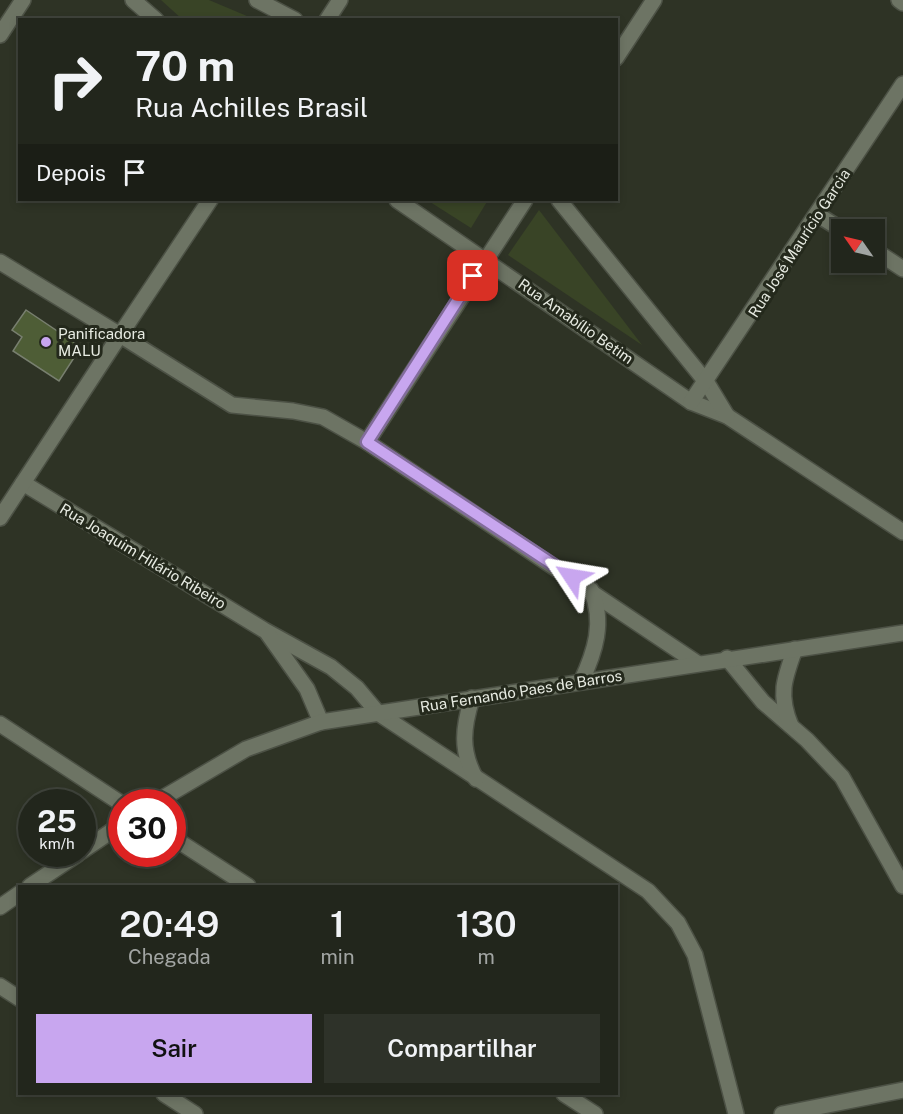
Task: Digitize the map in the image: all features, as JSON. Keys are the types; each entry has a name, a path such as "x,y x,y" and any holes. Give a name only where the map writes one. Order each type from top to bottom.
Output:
{"street":[{"path":"0,35 23,0"},
{"path":"133,0 154,18"},
{"path":"257,0 291,18"},
{"path":"328,18 340,0"},
{"path":"618,55 654,0"},
{"path":"899,0 903,3"},
{"name":"Rua José Maurício Garcia","path":"692,402 707,383 903,84"},
{"path":"0,518 209,201"},
{"name":"Rua Amabílio Betim","path":"400,201 692,402 727,416 903,532"},
{"path":"367,442 524,201"},
{"name":"Rua Amabílio Betim","path":"561,201 707,383 727,416"},
{"path":"818,215 831,223"},
{"path":"885,257 903,268"},
{"path":"0,262 232,405 277,409 323,417 367,442 697,663"},
{"name":"Rua Joaquim Hilário Ribeiro","path":"22,483 264,630 331,667 357,688 378,713 648,891 678,923 695,955 736,1114"},
{"path":"581,682 595,652 598,623 596,601 591,590"},
{"name":"Rua Joaquim Hilário Ribeiro","path":"264,630 307,688 321,722"},
{"name":"Rua Fernando Paes de Barros","path":"178,789 246,749 321,722 727,658 903,633"},
{"path":"792,729 784,709 783,688 795,649"},
{"path":"727,658 763,702 843,777 903,886"},
{"path":"472,698 463,741 469,766 476,779"},
{"path":"0,724 108,795"},
{"path":"186,846 246,885"},
{"path":"32,885 58,867"},
{"path":"0,907 18,894"},
{"path":"0,986 18,998"},
{"path":"782,1114 903,1090"},
{"path":"166,1095 195,1114"},
{"path":"565,1095 586,1111"}],"green space":[{"path":"161,0 209,0 252,18 181,18"},
{"path":"429,201 487,201 471,228"},
{"path":"539,210 642,345 508,255"}],"building":[{"name":"Panificadora MALU","path":"26,310 81,347 59,381 13,351 22,337 12,330"}],"place":[{"name":"Panificadora MALU","path":"46,342"}],"route":[{"path":"473,276 367,442 572,577"}]}
